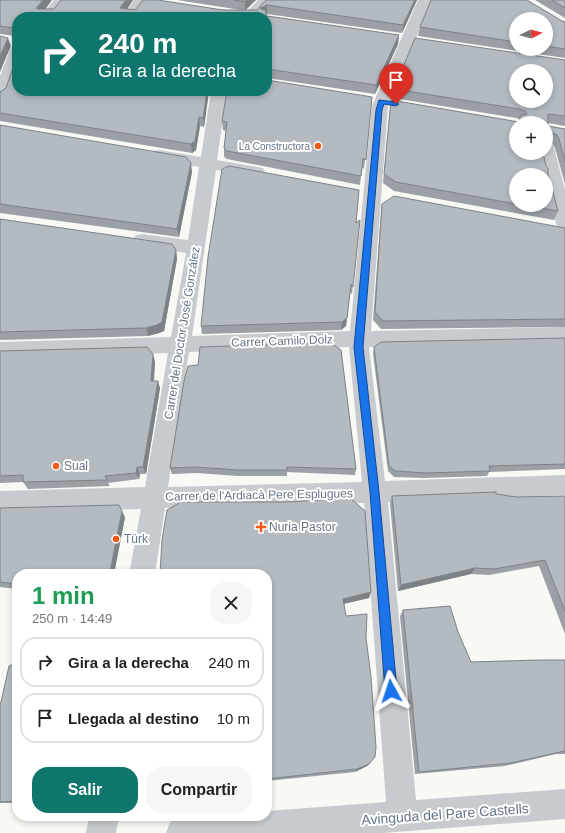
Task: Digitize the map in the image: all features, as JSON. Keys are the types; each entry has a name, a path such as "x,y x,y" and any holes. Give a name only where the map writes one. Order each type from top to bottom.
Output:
{"street":[{"path":"52,12 61,0"},
{"path":"133,12 141,0 156,2"},
{"path":"254,12 265,0"},
{"path":"402,817 375,492 359,347 380,101 425,0"},
{"path":"0,96 12,64"},
{"name":"Carrer del Doctor José González","path":"143,569 196,248 218,96"},
{"path":"146,153 271,175"},
{"path":"548,160 560,227"},
{"path":"125,238 196,248"},
{"name":"Carrer Camilo Dolz","path":"0,350 360,339 565,335"},
{"name":"Carrer de l'Ardiacà Pere Esplugues","path":"0,502 375,492 565,485"},
{"name":"Avinguda del Pare Castells","path":"181,833 565,804"},
{"path":"101,833 103,821"}],"building":[{"path":"0,0 43,0 37,9 54,9 61,0 126,0 120,8 135,10 143,0 158,0 223,10 257,10 266,0 415,0 403,25 267,5 260,8 265,10 266,12 12,12 12,28 0,26"},
{"path":"234,0 247,0 245,2"},
{"path":"431,0 527,0 547,12 509,12 509,41 420,27"},
{"path":"552,0 565,0 565,8"},
{"path":"553,16 565,22 565,49 553,47"},
{"path":"272,17 399,35 376,85 272,70"},
{"path":"0,36 8,38 0,56"},
{"path":"415,38 509,52 509,56 538,56 565,60 565,116 548,114 548,116 520,116 527,114 525,111 513,108 553,108 553,64 509,64 509,107 394,89"},
{"path":"12,71 12,96 206,96 203,118 199,117 195,141 191,144 0,113 0,92 6,88"},
{"path":"272,81 372,97 366,160 363,158 361,176 227,151 224,148 227,122 222,121 226,96 272,96"},
{"path":"391,100 509,120 509,160 545,160 548,168 509,168 509,203 396,182 384,174"},
{"path":"0,125 186,157 191,163 177,229 0,204"},
{"path":"553,127 565,129 565,161 559,139 556,134 553,134"},
{"path":"229,166 359,190 356,223 360,220 353,287 351,284 347,318 342,322 201,326 208,257 222,169"},
{"path":"553,192 558,211 553,210"},
{"path":"394,196 565,228 565,319 383,321 375,312 382,204"},
{"path":"0,219 172,244 176,250 162,322 146,328 0,332"},
{"path":"565,338 565,464 489,466 490,471 426,473 395,471 389,466 374,347 381,342"},
{"path":"331,343 341,350 356,469 287,467 287,470 238,470 195,467 170,468 184,381 188,366 198,365 200,347"},
{"path":"147,347 153,354 151,381 158,381 143,467 137,467 136,473 105,476 107,480 23,482 23,475 0,476 0,351"},
{"path":"496,492 496,494 516,497 565,496 565,611 545,560 494,569 475,568 401,585 392,496"},
{"path":"350,498 365,511 371,592 343,599 346,616 367,614 366,638 371,677 376,747 375,757 369,764 357,769 272,778 272,569 160,569 162,540 167,510 181,502 288,502"},
{"path":"119,505 122,511 111,569 12,569 12,583 0,582 0,508"},
{"path":"450,606 458,632 471,662 565,660 565,751 511,763 419,772 403,610"},
{"path":"12,665 12,801 0,802 0,702 9,666"}],"place":[{"name":"La Constructora","path":"318,146"},
{"name":"Sual","path":"56,466"},
{"name":"Nuria Pastor","path":"261,527"},
{"name":"Türk","path":"116,539"}],"route":[{"path":"391,691 375,492 359,347 379,110 381,102 396,104"}]}
